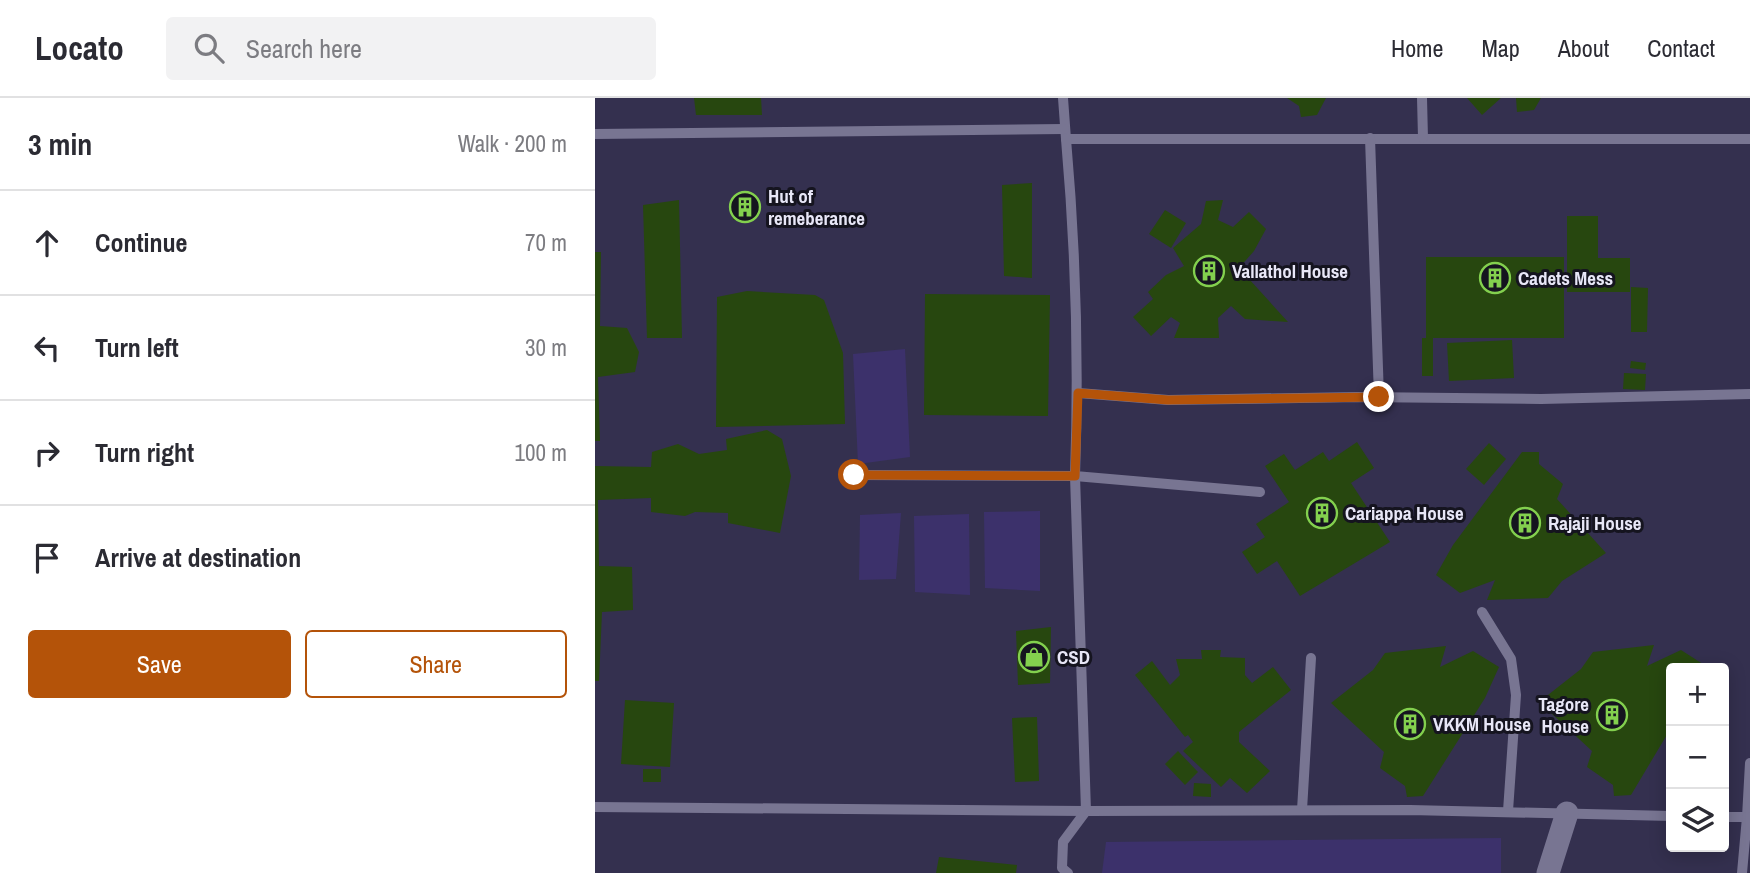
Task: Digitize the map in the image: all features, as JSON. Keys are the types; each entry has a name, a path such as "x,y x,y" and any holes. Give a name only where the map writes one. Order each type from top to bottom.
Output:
{"street":[{"path":"1548,873 1567,813"}],"lane":[{"path":"1063,98 1075,247 1078,393 1075,476 1086,811 1063,842 1062,867 1068,873"},
{"path":"1422,98 1423,138"},
{"path":"595,134 1750,139"},
{"path":"1370,138 1379,397"},
{"path":"1078,393 1168,400 1379,397 1541,399 1750,394"},
{"path":"854,475 1075,476 1260,492"},
{"path":"1482,612 1511,659 1516,695 1508,811"},
{"path":"1303,810 1311,658"},
{"path":"1742,873 1750,763"},
{"path":"595,807 1508,811 1666,816"},
{"path":"1729,817 1747,817"}],"shaded area":[{"path":"595,98 1750,98 1750,873 595,873"},
{"path":"905,349 910,457 858,464 853,354"},
{"path":"1040,511 1040,591 985,588 984,512"},
{"path":"901,513 896,579 859,580 860,515"},
{"path":"969,514 970,595 915,592 914,516"},
{"path":"1501,838 1501,873 1102,873 1106,842"}],"building":[{"path":"694,98 761,98 762,115 696,115"},
{"path":"1287,98 1326,98 1317,115 1301,117 1299,106"},
{"path":"1467,98 1501,98 1482,115"},
{"path":"1516,98 1541,98 1534,110 1517,112"},
{"path":"1032,183 1032,278 1004,276 1002,185"},
{"name":"Hut of remeberance","path":"733,195 757,195 756,219 733,220"},
{"path":"679,200 682,338 647,338 643,205"},
{"name":"Vallathol House","path":"1223,200 1218,220 1233,227 1249,212 1266,229 1254,251 1239,268 1288,322 1245,319 1231,306 1218,318 1219,338 1174,338 1180,323 1171,317 1151,336 1133,317 1153,299 1148,292 1166,275 1184,266 1173,248 1201,224 1206,201"},
{"path":"1165,210 1186,223 1171,248 1149,234"},
{"path":"1567,216 1598,216 1598,258 1630,258 1630,292 1567,292"},
{"path":"595,252 601,252 600,326 627,328 639,352 635,372 598,377 600,441 595,441"},
{"name":"Cadets Mess","path":"1426,257 1564,257 1564,338 1433,338 1433,376 1422,376 1422,338 1426,338"},
{"path":"1631,287 1648,288 1647,332 1631,332"},
{"path":"747,291 815,295 824,300 843,353 845,424 716,427 717,297"},
{"path":"925,294 1050,295 1048,416 924,415"},
{"path":"1512,340 1514,378 1449,381 1447,343"},
{"path":"1631,361 1646,363 1645,370 1630,368"},
{"path":"1624,373 1646,374 1645,390 1623,389"},
{"path":"767,430 782,439 791,476 780,533 728,523 728,513 695,512 685,516 651,512 651,498 598,500 599,566 632,567 633,610 602,612 599,681 595,681 595,466 651,467 652,452 678,444 699,454 727,450 726,439"},
{"name":"Cariappa House","path":"1357,442 1374,468 1351,483 1390,542 1300,596 1277,561 1257,574 1242,552 1265,537 1256,524 1289,502 1265,466 1284,454 1295,470 1323,452 1329,461"},
{"path":"1489,443 1506,459 1484,485 1466,469"},
{"name":"Rajaji House","path":"1522,452 1539,452 1539,464 1563,484 1557,499 1606,553 1562,581 1548,598 1487,600 1495,580 1460,593 1436,575 1453,545"},
{"name":"CSD","path":"1051,627 1050,683 1018,685 1016,631"},
{"name":"Tagore House","path":"1654,645 1647,666 1681,650 1701,663 1666,663 1666,736 1631,795 1614,796 1613,785 1587,767 1592,751 1539,702 1581,669 1593,652"},
{"name":"VKKM House","path":"1446,646 1440,667 1473,651 1499,667 1485,698 1423,796 1407,797 1405,786 1380,768 1384,752 1331,703 1373,670 1385,653"},
{"path":"1201,650 1221,650 1220,657 1245,658 1245,675 1252,683 1273,667 1291,690 1239,732 1239,742 1270,771 1247,793 1230,778 1221,787 1183,751 1193,742 1188,735 1185,737 1135,675 1152,661 1170,685 1180,675 1176,659 1202,659"},
{"path":"625,700 674,703 670,767 621,764"},
{"path":"1037,717 1039,781 1015,782 1012,718"},
{"path":"1178,751 1198,772 1185,785 1165,764"},
{"path":"643,769 661,769 661,782 643,782"},
{"path":"1194,783 1211,784 1211,797 1193,796"},
{"path":"939,857 1017,865 1016,873 936,873"}],"place":[{"name":"Hut of remeberance","path":"745,207"},
{"name":"Vallathol House","path":"1209,271"},
{"name":"Cadets Mess","path":"1495,278"},
{"name":"Cariappa House","path":"1322,513"},
{"name":"Rajaji House","path":"1525,523"},
{"name":"CSD","path":"1034,657"},
{"name":"Tagore House","path":"1612,715"},
{"name":"VKKM House","path":"1410,724"}],"route":[{"path":"854,475 1075,476 1078,393 1168,400 1379,397"}]}
